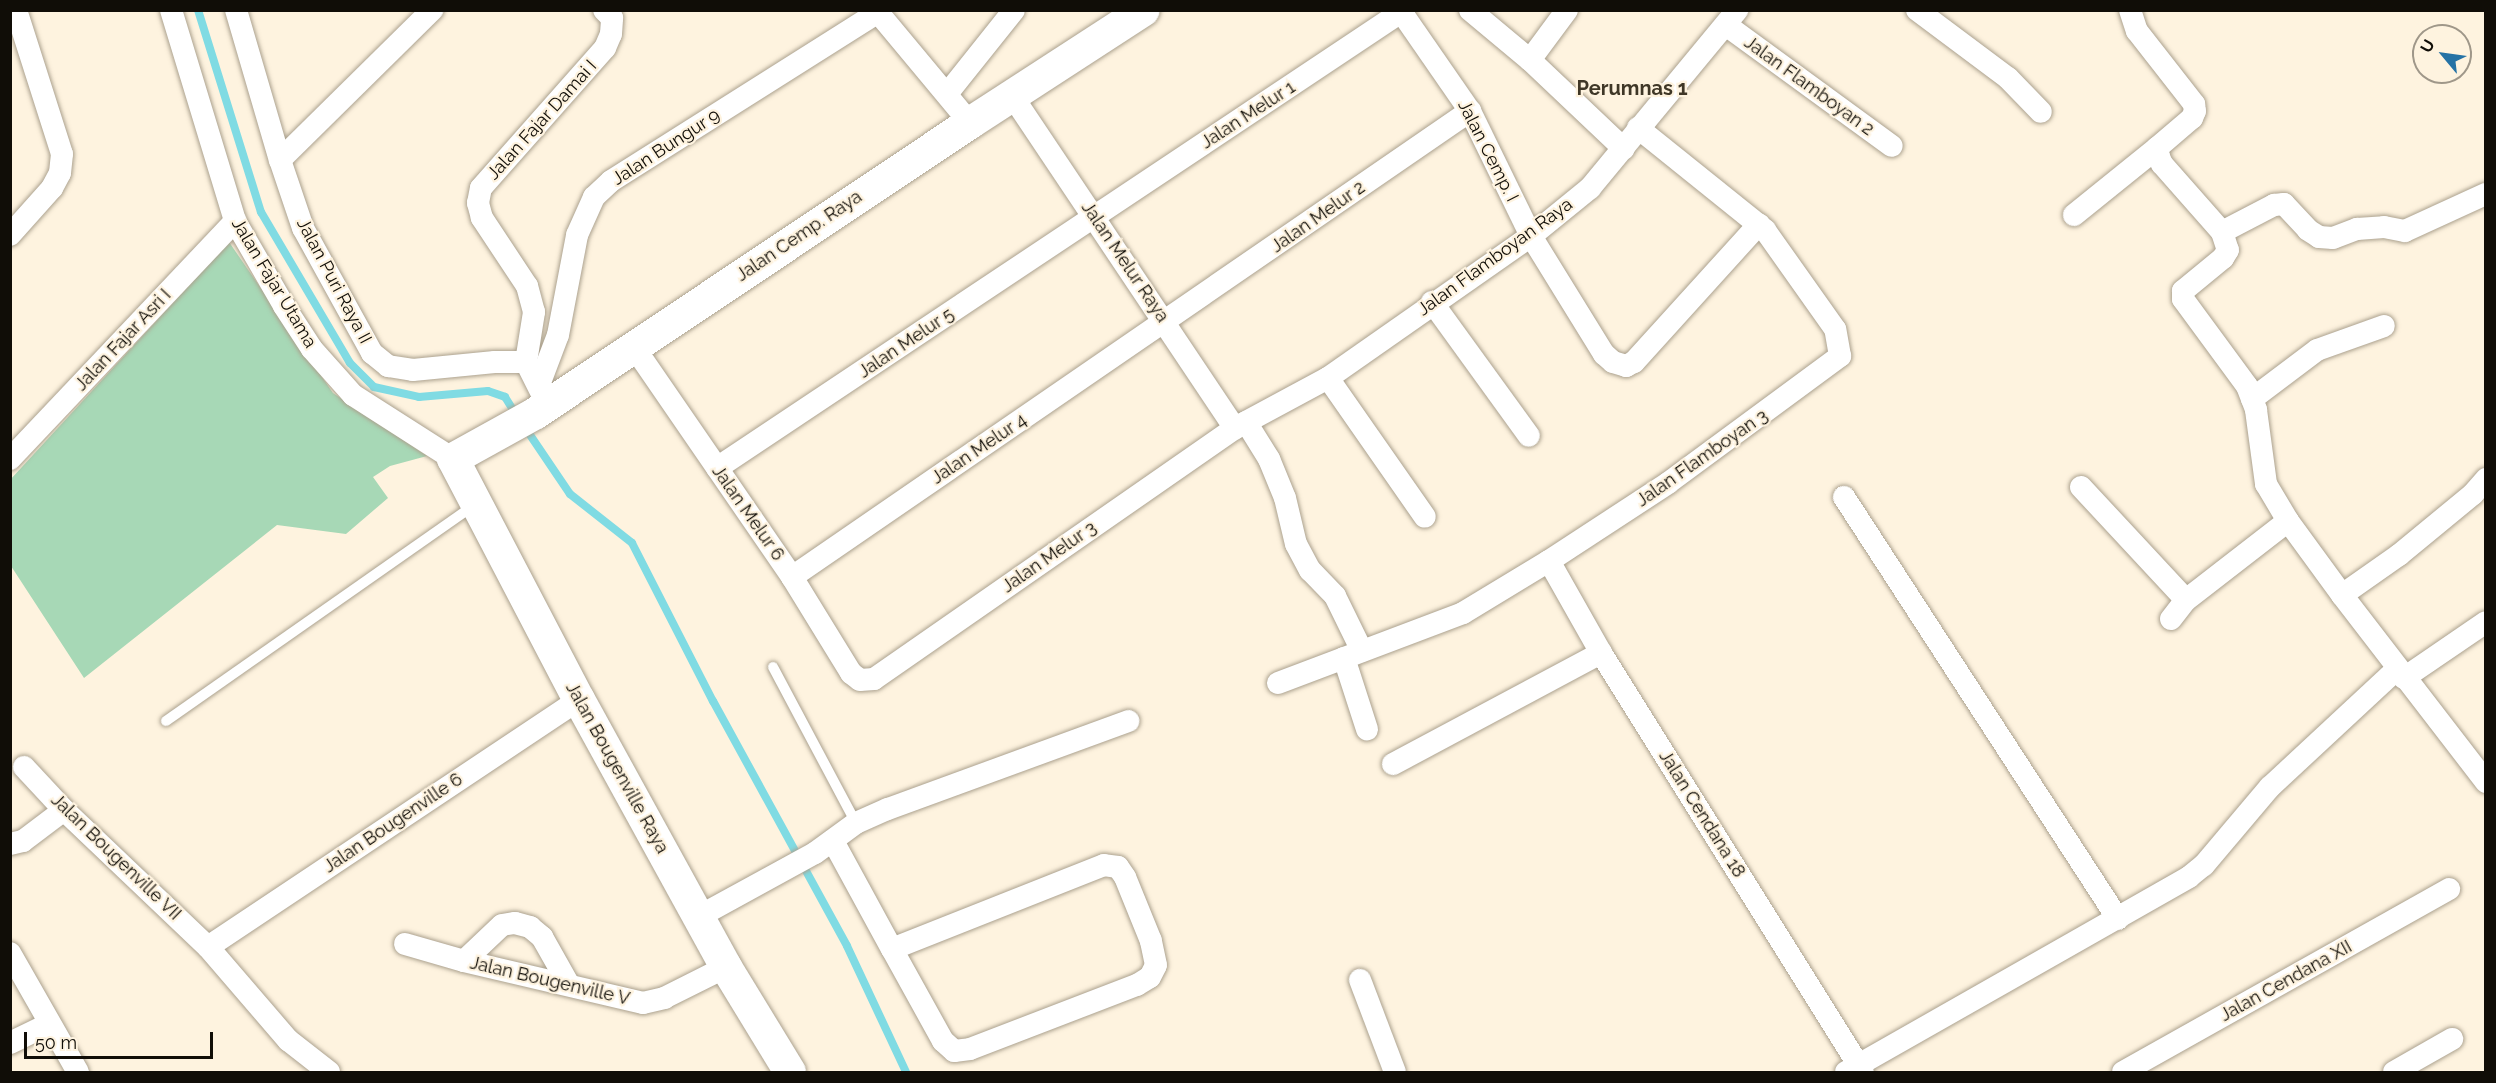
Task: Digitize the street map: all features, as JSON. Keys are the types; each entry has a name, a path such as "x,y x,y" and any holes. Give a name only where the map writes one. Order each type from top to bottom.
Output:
{"street":[{"path":"10,235 52,188 60,173 62,154 16,10"},
{"name":"Jalan Fajar Utama","path":"171,10 235,221 312,349 353,395 453,459"},
{"name":"Jalan Puri Raya II","path":"236,10 280,160 303,228 372,353 388,366 413,370 495,362 526,363"},
{"path":"280,160 432,10"},
{"name":"Jalan Fajar Damai I","path":"526,363 534,312 527,286 482,218 478,203 481,188 605,48 611,34 612,18 604,10"},
{"path":"947,94 1014,10"},
{"name":"Jalan Cemp. Raya","path":"453,459 502,434 541,401 634,347 1144,10"},
{"path":"1470,10 1530,60 1623,149"},
{"path":"1530,60 1567,10"},
{"path":"1917,10 2008,78 2041,112"},
{"path":"2074,215 2192,118 2195,111 2194,104 2137,31 2130,10"},
{"path":"876,12 970,123"},
{"name":"Jalan Bungur 9","path":"541,401 558,335 577,235 594,197 611,181 876,12"},
{"name":"Jalan Cemp. I","path":"1402,12 1470,111 1531,236 1604,354 1618,365 1626,366 1634,362 1759,224"},
{"name":"Jalan Melur 1","path":"1094,217 1402,12"},
{"name":"Jalan Flamboyan Raya","path":"1240,425 1328,378 1432,302 1531,236 1590,188 1732,18"},
{"name":"Jalan Flamboyan 2","path":"1732,18 1892,146"},
{"name":"Jalan Melur Raya","path":"1013,97 1166,322 1240,425 1269,459 1285,498 1296,544 1310,570 1335,597 1353,654 1367,729"},
{"name":"Jalan Melur 2","path":"1166,322 1470,111"},
{"name":"Jalan Flamboyan 3","path":"1278,683 1463,613 1549,561 1668,483 1831,366 1840,356 1835,329 1784,254 1759,224 1638,128"},
{"path":"2157,148 2162,164 2222,232 2228,250 2223,258 2183,291 2183,299 2247,386 2260,430 2266,484 2288,521 2342,596 2400,674 2486,782"},
{"path":"2222,232 2274,205 2284,204 2308,230 2319,237 2333,238 2357,229 2384,226 2405,231 2486,194"},
{"name":"Jalan Melur 5","path":"717,468 1094,217"},
{"name":"Jalan Fajar Asri I","path":"10,459 235,221"},
{"path":"1432,302 1529,436"},
{"name":"Jalan Melur 4","path":"792,577 1166,322"},
{"path":"2252,399 2317,350 2384,326"},
{"name":"Jalan Melur 6","path":"634,347 792,577 850,673 860,680"},
{"path":"526,363 541,401"},
{"path":"1328,378 1425,518"},
{"name":"Jalan Melur 3","path":"860,680 874,679 1240,425"},
{"name":"Jalan Bougenville Raya","path":"453,459 579,700 698,917 790,1072"},
{"path":"2342,596 2398,555 2473,494 2486,479"},
{"path":"2081,486 2186,600"},
{"path":"1844,497 2118,919"},
{"path":"2171,619 2186,600 2288,521"},
{"name":"Jalan Cendana 18","path":"1549,561 1601,653 1856,1070"},
{"path":"1856,1070 2118,919 2204,865 2270,787 2400,674 2486,622"},
{"path":"1393,764 1601,653"},
{"name":"Jalan Bougenville 6","path":"208,946 579,700"},
{"path":"698,917 824,847 856,824 888,809 1128,721"},
{"name":"Jalan Bougenville VII","path":"24,767 64,810 208,946 288,1040 329,1072"},
{"path":"10,844 24,841 64,810"},
{"path":"824,847 892,949 943,1041 954,1051 970,1049 1137,985 1150,977 1156,965 1151,941 1125,876 1118,867 1104,865 892,949"},
{"name":"Jalan Cendana XII","path":"2123,1072 2449,889"},
{"path":"464,961 502,925 515,923 530,927 542,937 569,985"},
{"name":"Jalan Bougenville V","path":"405,944 464,961 643,1003 664,998 726,967"},
{"path":"10,953 78,1072"},
{"path":"1360,980 1395,1072"},
{"path":"10,1043 49,1024"},
{"path":"2394,1072 2452,1039"}],"lane":[{"path":"166,721 476,503"},
{"path":"773,667 856,824"}],"green space":[{"path":"229,242 333,393 427,456 390,466 373,477 388,498 346,534 277,525 84,678 11,566 10,480"}],"waterway":[{"path":"198,10 261,212 350,363 374,387 419,397 488,391 505,397 517,416"},
{"path":"524,426 570,494 632,543 713,701 847,946 906,1072"}],"district":[{"name":"Perumnas 1","path":"1632,88"}]}
